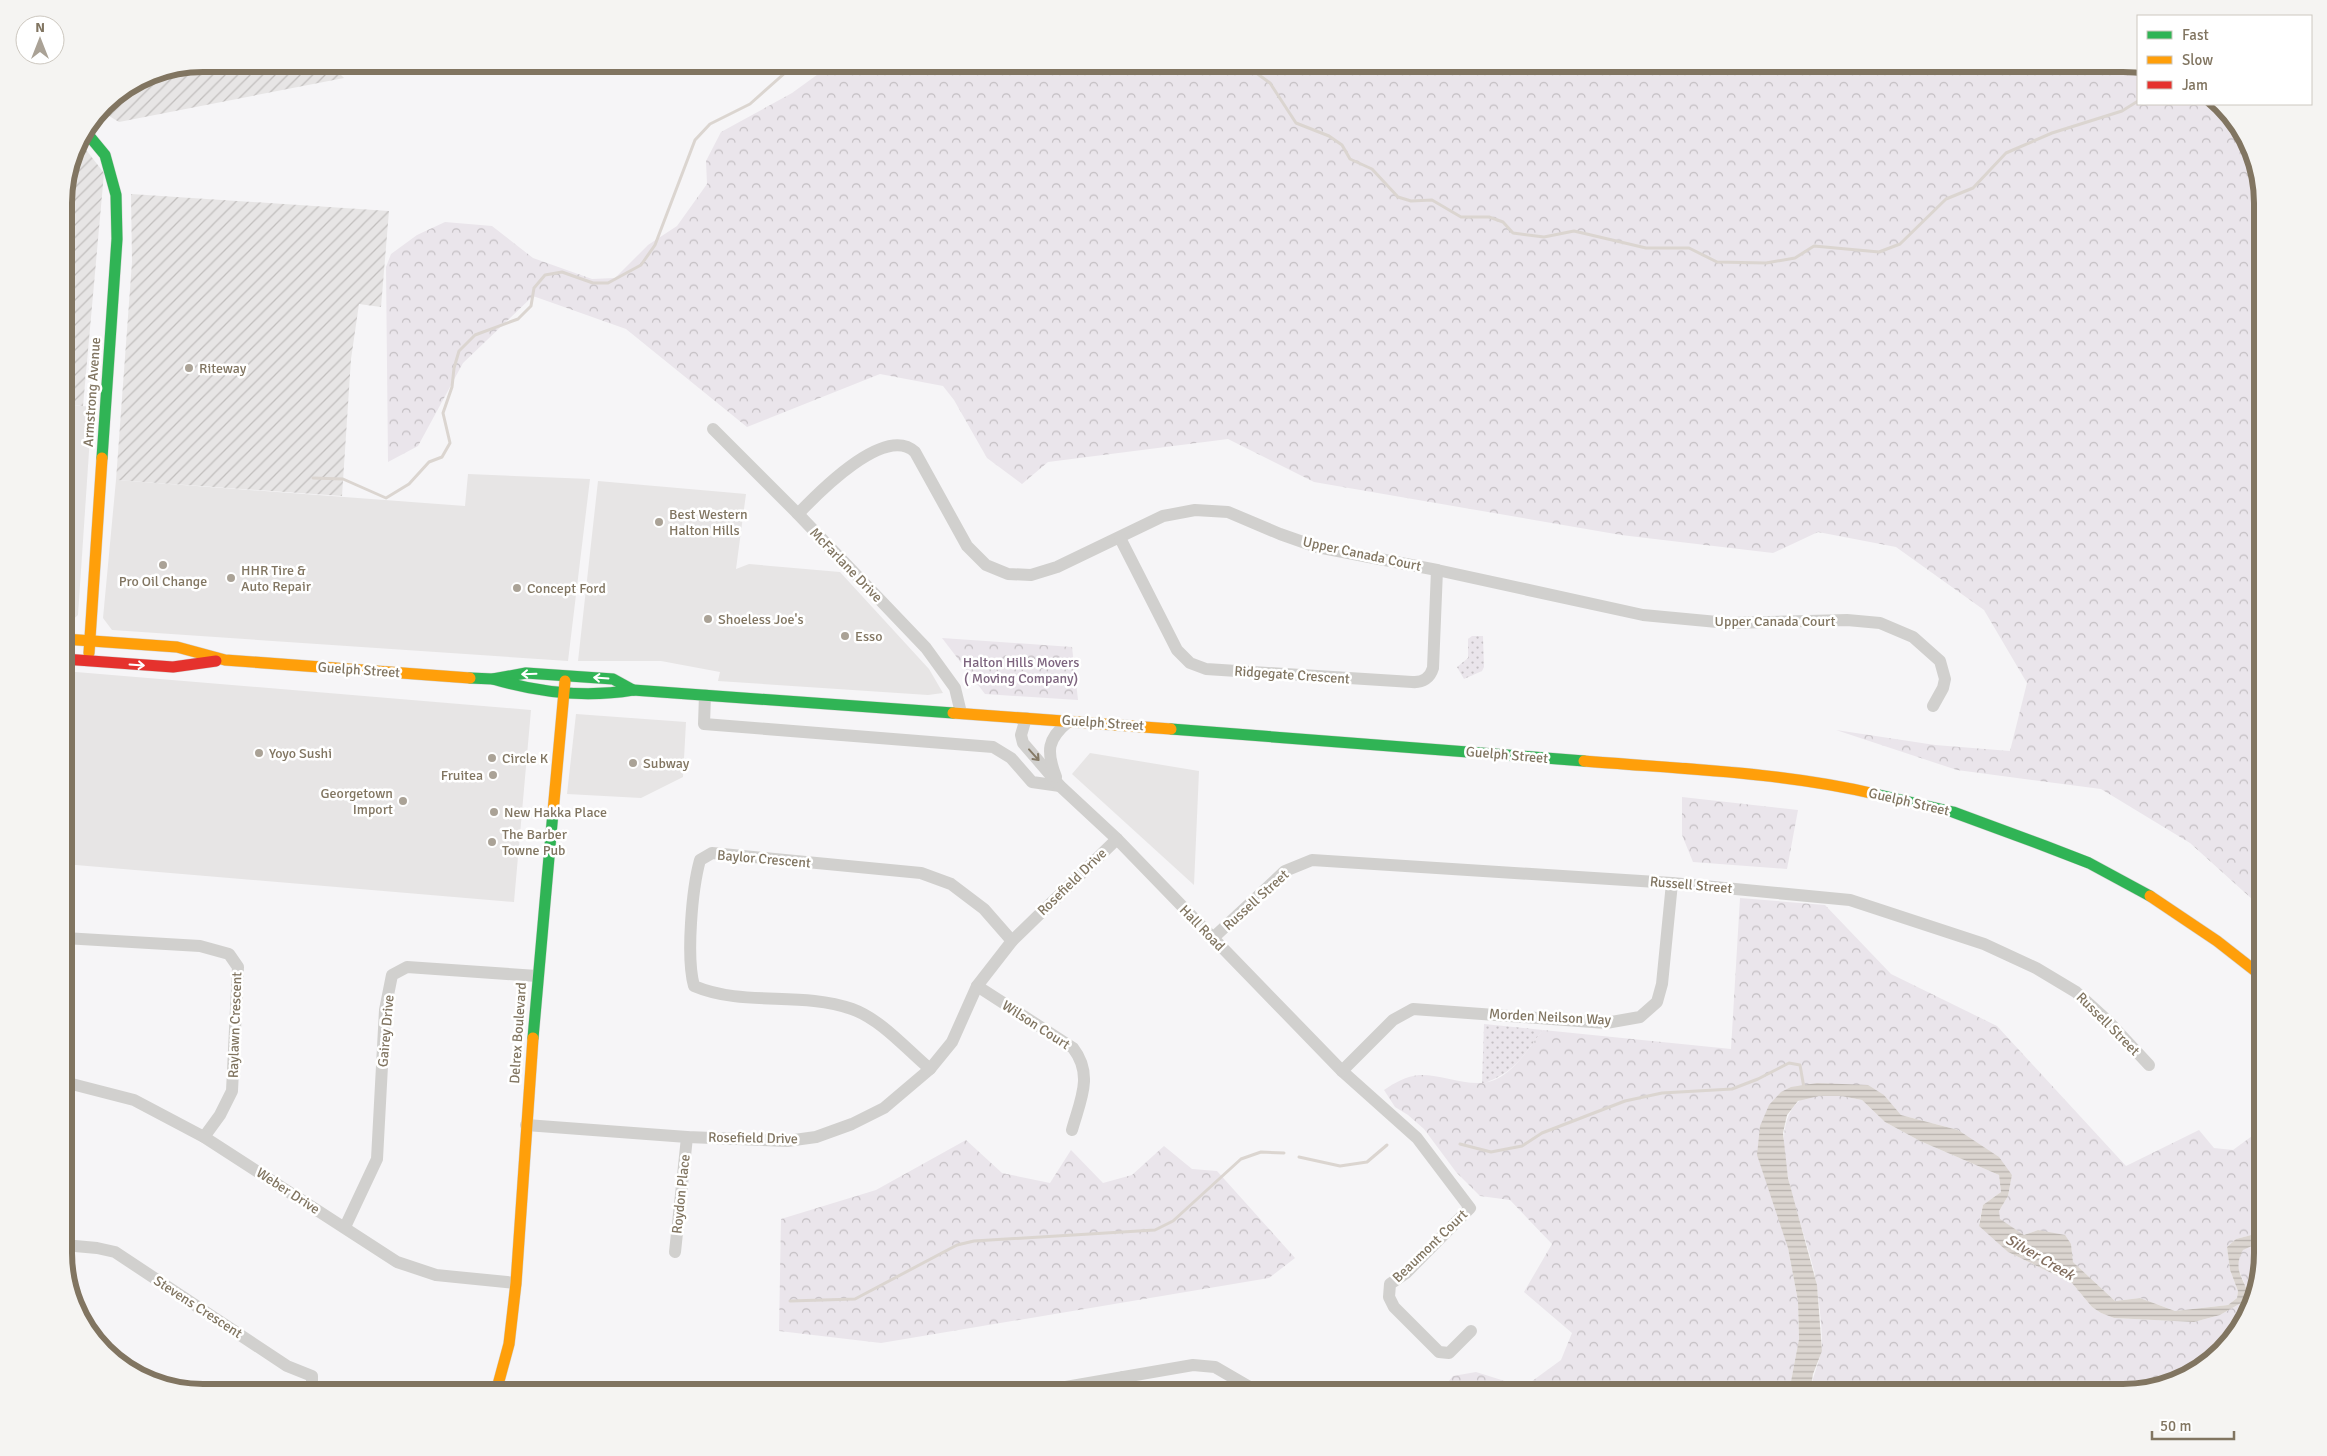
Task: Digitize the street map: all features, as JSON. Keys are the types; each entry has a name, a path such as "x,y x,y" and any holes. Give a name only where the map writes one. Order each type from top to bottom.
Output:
{"main road":[{"name":"Armstrong Avenue","path":"88,661 117,239 116,195 105,156 91,138"},
{"name":"Guelph Street","path":"73,640 177,648 225,660 493,679 524,689 564,693 610,695 633,690 961,713 1718,772 1837,785 1953,812 2089,863 2142,891 2217,941 2254,970"},
{"name":"Guelph Street","path":"73,660 174,667 225,660"},
{"name":"Guelph Street","path":"493,679 526,673 566,675 613,679 633,690"},
{"name":"Delrex Boulevard","path":"498,1384 510,1344 516,1282 537,976 566,675"}],"street":[{"name":"McFarlane Drive","path":"713,429 798,514 926,648 955,688 961,713"},
{"name":"Upper Canada Court","path":"798,514 841,473 889,446 898,445 907,447 915,452 967,546 976,558 996,570 1020,576 1043,573 1163,516 1195,510 1228,512 1317,547 1437,570 1643,614 1728,623 1847,620 1880,623 1914,638 1940,661 1944,688 1933,706"},
{"name":"Ridgegate Crescent","path":"1120,538 1177,650 1190,663 1206,669 1416,683 1424,680 1430,675 1433,668 1437,570"},
{"path":"705,695 704,724 992,747 1012,758 1032,782 1060,786 1051,763 1049,747 1056,732 1069,721"},
{"name":"Hall Road","path":"1026,718 1022,735 1023,743 1060,786 1117,839 1342,1072"},
{"name":"Rosefield Drive","path":"526,1125 687,1137 787,1141 816,1137 852,1124 884,1108 930,1070 952,1042 977,986 1012,941 1117,839"},
{"name":"Baylor Crescent","path":"930,1070 875,1021 852,1009 820,1001 713,994 694,986 689,970 695,878 700,860 712,854 921,873 951,884 984,909 1012,941"},
{"name":"Russell Street","path":"1213,938 1285,871 1312,860 1672,883 1850,900 1984,944 2036,968 2076,992 2109,1022 2149,1065"},
{"name":"Morden Neilson Way","path":"1342,1072 1393,1020 1413,1009 1606,1023 1640,1017 1657,1002 1662,984 1672,883"},
{"name":"Raylawn Crescent","path":"73,939 200,946 229,954 238,967 232,1091 220,1116 204,1137"},
{"name":"Gairey Drive","path":"345,1227 377,1159 385,1010 392,975 407,967 537,976"},
{"name":"Wilson Court","path":"977,986 1073,1048 1081,1058 1086,1080 1072,1130"},
{"name":"Beaumont Court","path":"1342,1072 1417,1138 1470,1208 1406,1273 1390,1284 1389,1297 1394,1307 1439,1352 1449,1353 1471,1331"},
{"name":"Weber Drive","path":"73,1084 134,1100 204,1137 397,1262 436,1275 516,1282"},
{"name":"Roydon Place","path":"675,1252 687,1137"},
{"name":"Stevens Crescent","path":"73,1246 115,1252 287,1366 312,1376 312,1384"},
{"path":"1083,1384 1193,1365 1214,1367 1244,1384"},
{"path":"1123,1377 1124,1384"}],"shaded area":[{"path":"195,73 339,73 344,78 119,122 107,115 124,100 153,82 178,75"},
{"path":"85,148 104,173 83,406 73,405 73,195 77,170"},
{"path":"131,194 389,211 381,307 359,304 351,359 342,496 116,480 132,262"},
{"path":"73,405 92,407 78,615 73,619"},
{"path":"468,474 590,479 568,661 112,630 103,618 116,480 465,506"},
{"path":"598,481 746,494 736,569 749,564 840,572 929,669 943,693 928,695 718,681 720,672 661,661 578,661"},
{"path":"73,672 531,710 514,902 73,865"},
{"path":"576,714 686,722 683,777 641,798 567,794"},
{"path":"1090,753 1199,771 1194,885 1072,774"}],"green space":[{"path":"2123,72 2137,74 2137,105 2209,105 2216,111 2237,138 2248,161 2254,195 2254,901 2190,843 2101,789 1957,770 1836,730 1935,745 2010,751 2027,683 1984,610 1896,547 1818,532 1773,553 1621,535 1314,482 1228,439 1048,462 1022,484 987,458 954,400 943,386 880,374 747,427 626,329 533,296 463,363 418,446 388,462 386,267 391,254 417,235 445,222 492,226 533,258 592,279 615,278 648,245 677,226 707,184 706,161 721,132 792,93 820,73"},
{"path":"1472,636 1483,636 1484,667 1482,671 1464,679 1457,667 1468,658 1468,639"},
{"name":"Halton Hills Movers ( Moving Company)","path":"942,638 1072,647 1078,700 985,694"},
{"path":"1682,797 1798,810 1787,869 1693,862 1682,835"},
{"path":"1740,898 1825,905 1891,974 1997,1026 2126,1166 2199,1130 2214,1148 2233,1150 2254,1135 2254,1234 2236,1239 2227,1247 2230,1270 2238,1291 2237,1298 2228,1305 2175,1311 2140,1298 2115,1301 2073,1262 2071,1244 2038,1230 2024,1235 1999,1219 1999,1211 2008,1196 2012,1175 1958,1130 1901,1115 1884,1095 1781,1092 1788,1248 1798,1301 1799,1339 1791,1384 1528,1384 1561,1360 1572,1333 1524,1292 1552,1244 1510,1200 1480,1196 1456,1172 1424,1129 1395,1107 1384,1090 1401,1080 1419,1075 1430,1075 1472,1083 1492,1081 1508,1072 1514,1066 1543,1030 1731,1049"},
{"path":"1484,1024 1543,1030 1511,1069 1482,1084"},
{"path":"1816,1096 1841,1096 1862,1100 1885,1122 1920,1141 1999,1175 2001,1192 1983,1205 1979,1223 2008,1252 2072,1283 2092,1307 2101,1313 2114,1318 2194,1322 2220,1315 2241,1303 2247,1290 2237,1265 2242,1250 2254,1245 2253,1270 2245,1303 2227,1332 2203,1356 2174,1374 2141,1382 2123,1384 1812,1384 1822,1346 1820,1311 1813,1268 1791,1191 1784,1140 1787,1118 1798,1102"},
{"path":"966,1140 1002,1173 1050,1183 1071,1150 1103,1183 1132,1175 1164,1146 1192,1169 1217,1171 1295,1258 1269,1278 881,1343 779,1331 781,1219 876,1190"},
{"path":"1476,1372 1514,1384 1446,1384 1453,1376"}],"water":[{"name":"Silver Creek","path":"1817,1083 1868,1085 1884,1095 1901,1115 1958,1130 1999,1157 2012,1175 2008,1196 1999,1211 2000,1219 2024,1235 2038,1230 2065,1235 2071,1244 2073,1262 2115,1301 2140,1298 2175,1311 2228,1305 2237,1298 2238,1291 2230,1270 2227,1247 2236,1239 2254,1234 2254,1245 2243,1250 2238,1266 2247,1290 2241,1303 2220,1315 2194,1322 2114,1318 2101,1313 2092,1307 2072,1283 2008,1252 1979,1226 1983,1205 2001,1192 1999,1175 1920,1141 1885,1122 1862,1100 1841,1096 1819,1096 1798,1101 1787,1115 1783,1133 1788,1178 1817,1285 1822,1351 1811,1384 1791,1384 1799,1339 1798,1301 1788,1248 1757,1155 1760,1126 1769,1105 1781,1092 1791,1087"}],"waterway":[{"path":"1256,72 1270,83 1296,123 1329,136 1342,145 1350,159 1372,169 1398,197 1411,201 1432,200 1461,217 1489,217 1503,222 1513,233 1544,237 1574,231 1646,248 1689,248 1717,262 1766,263 1795,258 1814,246 1879,252 1900,244 1946,199 1973,188 2006,153 2052,133 2122,111 2137,102"},
{"path":"313,478 343,479 386,498 409,484 429,462 442,457 450,443 443,413 452,387 454,368 459,351 475,335 518,319 531,306 534,288 545,275 562,272 593,283 608,283 641,265 655,245 695,140 710,124 750,104 785,73"},
{"path":"1460,1144 1491,1152 1522,1146 1542,1133 1625,1101 1662,1093 1732,1089 1758,1079 1789,1063 1800,1065 1804,1088"},
{"path":"1299,1157 1340,1166 1367,1162 1387,1145"},
{"path":"790,1301 855,1299 957,1245 974,1241 1155,1230 1173,1221 1241,1159 1261,1152 1284,1153"}],"traffic: fast":[{"path":"91,138 105,155 116,195 117,239 102,458"},
{"path":"470,678 493,679 526,673 613,679 633,690"},
{"path":"493,679 528,688 563,693 597,694 633,690 953,713"},
{"path":"1171,729 1584,761"},
{"path":"1875,794 1953,812 2045,846 2089,863 2150,896"},
{"path":"533,1038 553,812"}],"traffic: slow":[{"path":"89,653 102,458"},
{"path":"73,640 177,647 225,660 470,678"},
{"path":"553,812 565,681"},
{"path":"953,713 1171,729"},
{"path":"1584,761 1767,776 1875,794"},
{"path":"2150,896 2217,941 2254,970"},
{"path":"498,1384 509,1344 516,1283 533,1038"}],"traffic: jam":[{"path":"73,660 173,667 216,661"}],"place":[{"name":"Riteway","path":"189,368"},
{"name":"Best Western Halton Hills","path":"659,522"},
{"name":"Pro Oil Change","path":"163,565"},
{"name":"HHR Tire & Auto Repair","path":"231,578"},
{"name":"Concept Ford","path":"517,588"},
{"name":"Shoeless Joe's","path":"708,619"},
{"name":"Esso","path":"845,636"},
{"name":"Yoyo Sushi","path":"259,753"},
{"name":"Circle K","path":"492,758"},
{"name":"Subway","path":"633,763"},
{"name":"Fruitea","path":"493,775"},
{"name":"Georgetown Import","path":"403,801"},
{"name":"New Hakka Place","path":"494,812"},
{"name":"The Barber Towne Pub","path":"492,842"}]}
